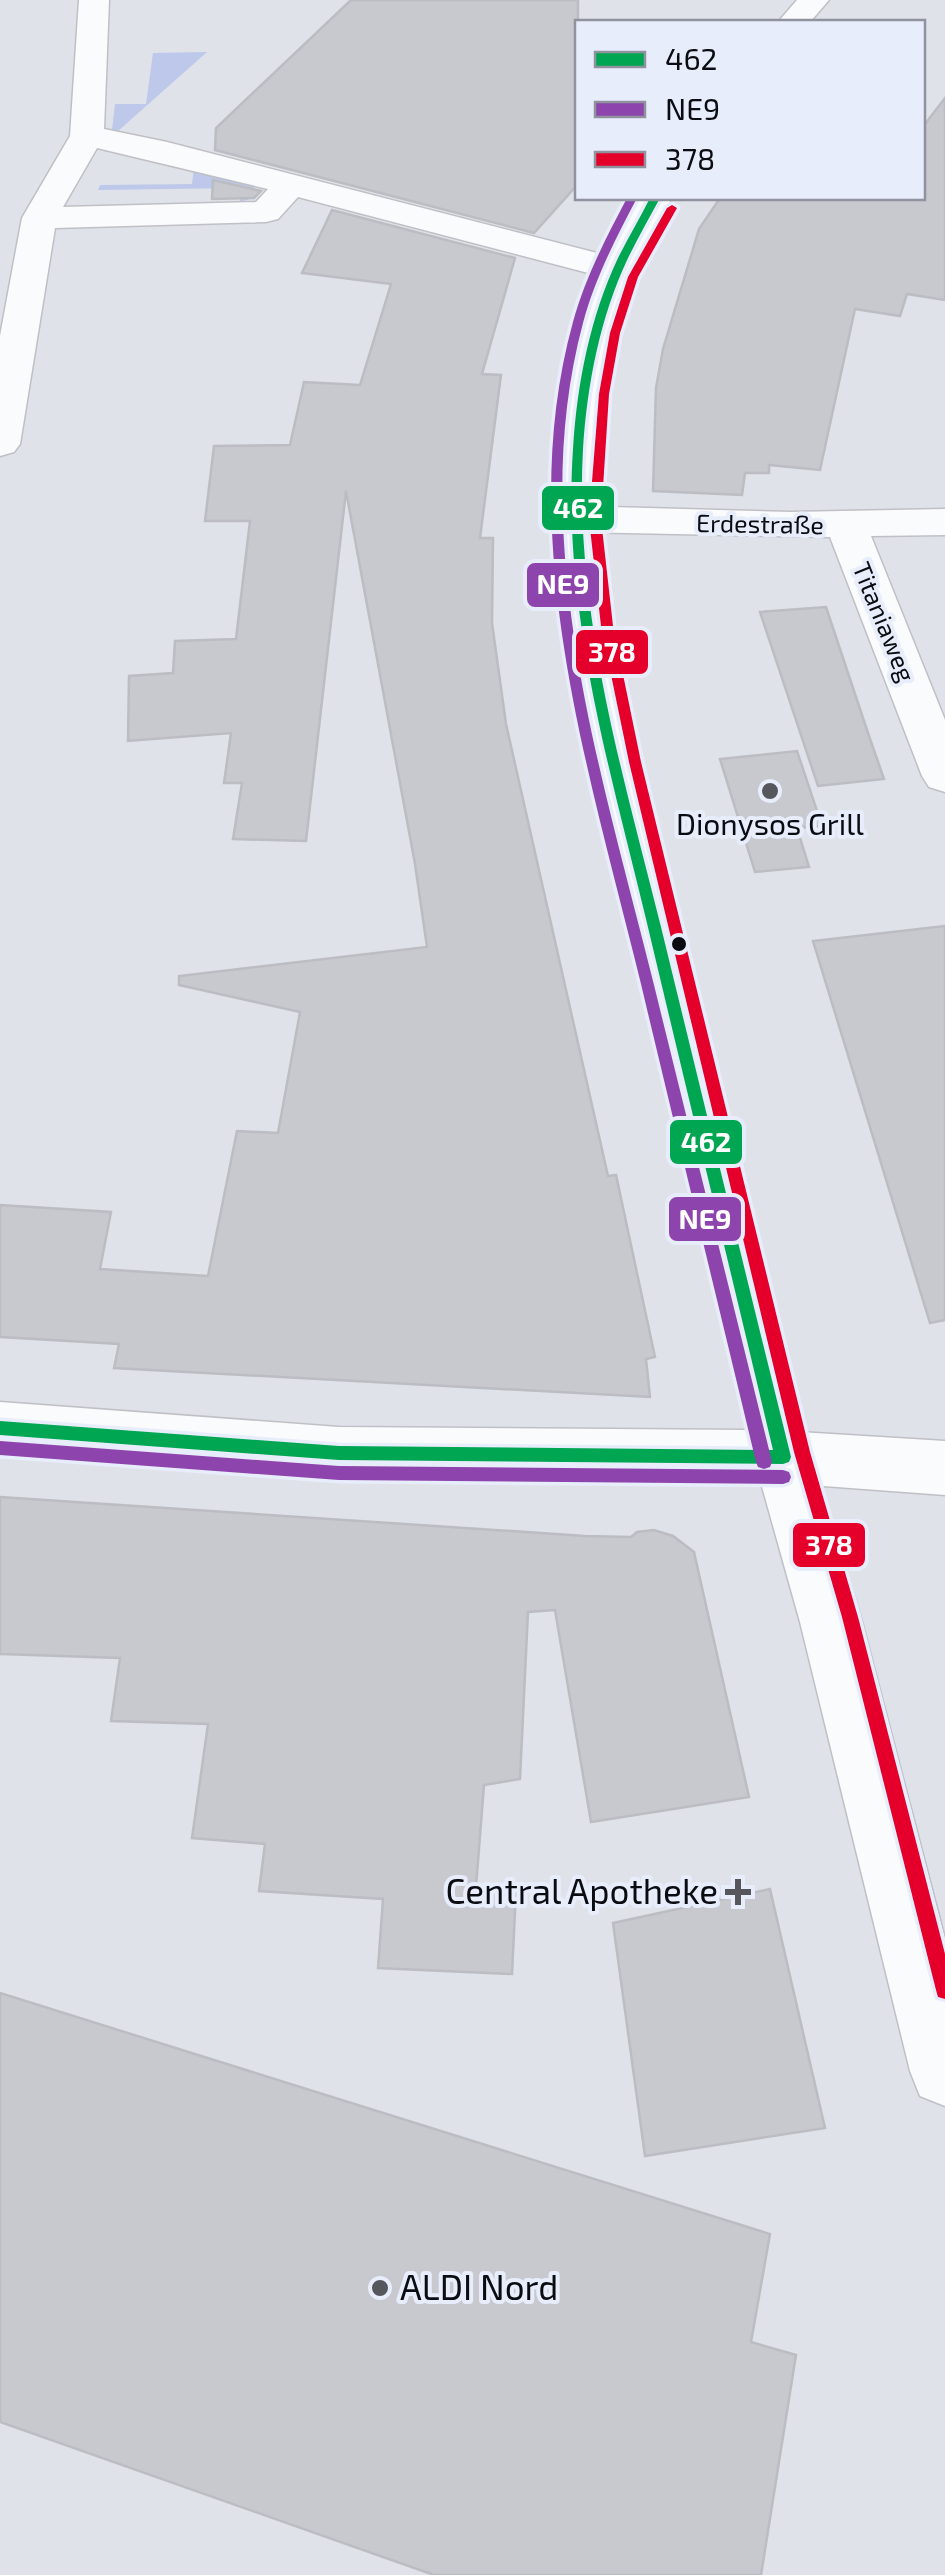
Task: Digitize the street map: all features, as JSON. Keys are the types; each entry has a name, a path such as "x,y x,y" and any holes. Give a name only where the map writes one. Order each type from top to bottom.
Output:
{"main road":[{"path":"0,444 39,218 86,136 94,0"},
{"path":"796,20 814,0"},
{"path":"86,136 154,149 615,269"},
{"path":"39,218 266,212 290,185"},
{"path":"654,200 615,269 596,328 584,391 574,519 587,629 615,766 783,1456 831,1622 945,2071"},
{"name":"Erdestraße","path":"574,519 846,525 945,522"},
{"name":"Titaniaweg","path":"846,525 945,776"},
{"path":"0,1428 339,1452 783,1456 945,1468"}],"shaded area":[{"path":"207,52 118,131 112,130 115,104 146,104 153,53"},
{"path":"194,166 254,186 253,198 240,202 240,188 98,190 100,185 192,184"}],"building":[{"path":"351,0 578,0 575,187 534,233 215,150 216,128"},
{"path":"945,98 945,300 907,294 900,316 855,309 820,470 769,465 769,473 745,473 742,495 653,491 656,388 663,349 699,229 719,200 925,200 925,124"},
{"path":"213,180 261,191 254,198 212,199"},
{"path":"332,210 515,258 482,374 501,375 480,538 493,538 492,623 506,724 608,1176 616,1175 655,1357 646,1359 650,1397 114,1368 119,1344 0,1337 0,1205 111,1212 100,1269 208,1276 237,1131 278,1133 300,1012 179,985 179,976 427,947 346,491 306,841 233,839 242,783 224,783 231,733 128,741 129,676 173,673 175,641 236,639 250,521 205,521 214,446 290,445 304,382 360,385 391,284 302,273"},
{"path":"826,607 884,779 818,786 760,612"},
{"path":"797,751 822,826 797,828 809,867 755,872 720,759"},
{"path":"945,926 945,1320 930,1323 813,941"},
{"path":"0,1497 585,1536 631,1537 637,1532 654,1530 673,1536 694,1552 749,1797 591,1822 555,1610 528,1612 520,1779 484,1785 476,1887 516,1890 512,1974 378,1968 383,1899 259,1891 265,1844 192,1838 208,1724 111,1721 120,1658 0,1654"},
{"path":"770,1889 825,2128 645,2156 613,1923"},
{"name":"ALDI Nord","path":"0,1993 770,2234 751,2342 796,2355 761,2575 434,2575 0,2422"}],"transit line":[{"name":"NE9","path":"631,200 600,259 578,322 565,387 558,453 563,587 583,721 764,1462"},
{"name":"462","path":"654,200 622,261 599,324 585,387 578,451 583,581 603,717 783,1457"},
{"name":"378","path":"672,208 633,277 615,333 604,394 595,519 607,626 635,762 802,1452 850,1617 945,1990"},
{"name":"462","path":"0,1428 339,1453 783,1457"},
{"name":"NE9","path":"0,1448 339,1473 783,1477"}],"place":[{"name":"Dionysos Grill","path":"770,791"},
{"name":"Central Apotheke","path":"738,1892"},
{"name":"ALDI Nord","path":"380,2288"}]}
